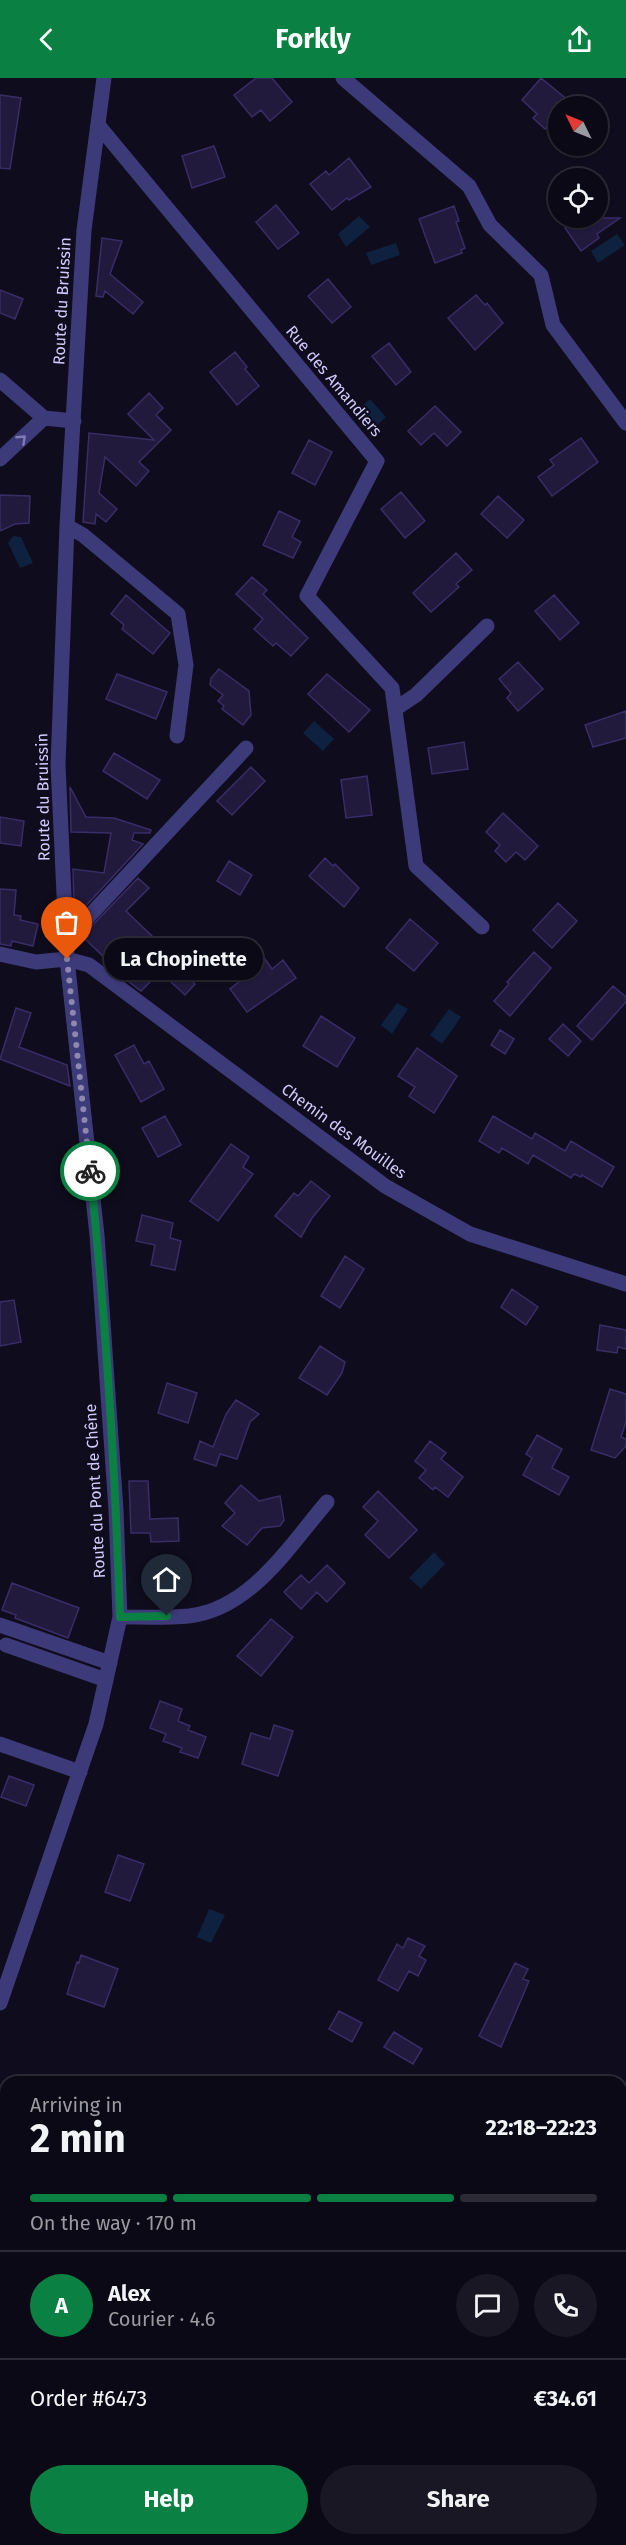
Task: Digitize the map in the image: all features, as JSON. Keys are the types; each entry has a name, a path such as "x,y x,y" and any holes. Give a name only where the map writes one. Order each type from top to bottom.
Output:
{"street":[{"name":"Route du Bruissin","path":"67,959 58,765 67,526 84,230 104,78"},
{"path":"343,78 469,186 490,225 541,275 553,325 626,423"},
{"name":"Rue des Amandiers","path":"98,125 377,461 307,596 392,688 416,866 482,927"},
{"path":"0,380 44,418 74,421"},
{"path":"0,459 44,418"},
{"path":"67,526 83,535 178,614 186,665 177,736"},
{"path":"395,709 416,695 487,626"},
{"path":"65,929 80,927 246,748"},
{"path":"0,954 36,962 67,959"},
{"name":"Chemin des Mouilles","path":"67,959 89,965 385,1186 470,1234 626,1284"},
{"name":"Route du Pont de Chêne","path":"0,2003 96,1724 120,1617 116,1510 97,1235 67,959"},
{"path":"120,1617 190,1616 226,1605 256,1584 327,1502"},
{"path":"0,1625 110,1663"},
{"path":"6,1645 106,1680"},
{"path":"0,1744 80,1772"}],"water":[{"path":"359,216 370,227 346,247 338,234"},
{"path":"617,234 625,245 598,263 591,251"},
{"path":"396,243 400,255 371,265 366,253"},
{"path":"370,399 386,417 374,428 358,410"},
{"path":"13,536 21,537 33,563 20,568 8,543"},
{"path":"314,721 334,739 323,751 303,733"},
{"path":"397,1003 408,1009 392,1034 381,1025"},
{"path":"449,1009 461,1017 442,1044 430,1035"},
{"path":"434,1552 445,1564 421,1589 409,1578"},
{"path":"209,1909 225,1915 211,1943 197,1937"}],"building":[{"path":"256,78 272,78 292,102 270,121 261,110 252,117 234,95"},
{"path":"541,78 563,96 548,96 548,126 545,129 533,118 537,114 522,100"},
{"path":"0,95 21,98 10,169 0,168"},
{"path":"214,146 225,177 192,188 182,156"},
{"path":"349,158 371,187 349,200 347,198 332,210 310,184 326,171 329,175"},
{"path":"276,205 299,233 278,249 256,222"},
{"path":"454,206 459,221 456,222 465,248 461,250 462,253 435,263 419,219"},
{"path":"608,218 620,218 608,226"},
{"path":"565,228 606,228 597,234 599,238 581,251"},
{"path":"102,238 122,241 110,274 143,302 133,314 105,291 103,297 96,296"},
{"path":"328,279 351,307 332,323 308,296"},
{"path":"0,290 23,299 15,319 0,313"},
{"path":"476,295 485,305 487,303 503,323 475,350 448,318"},
{"path":"389,343 411,372 396,385 372,356"},
{"path":"235,352 259,386 237,405 210,372"},
{"path":"149,393 163,408 156,415 171,430 139,462 149,471 136,486 105,457 99,493 117,509 106,522 96,514 95,524 83,522 89,433 154,440 128,414"},
{"path":"435,406 461,432 447,446 434,433 421,445 408,431"},
{"path":"581,438 598,462 552,496 538,477 554,465 550,460"},
{"path":"309,440 332,452 315,485 292,473"},
{"path":"401,492 425,521 405,538 381,509"},
{"path":"0,495 30,496 29,523 15,524 0,531"},
{"path":"498,496 524,520 507,538 481,514"},
{"path":"279,511 300,521 292,537 301,542 293,558 263,545"},
{"path":"456,553 472,570 456,584 459,587 431,612 413,593"},
{"path":"252,577 267,590 263,594 308,638 291,656 276,643 273,646 254,629 263,619 236,594"},
{"path":"126,595 170,633 153,654 122,629 124,625 111,614"},
{"path":"554,595 579,623 560,640 535,611"},
{"path":"518,662 543,689 518,711 507,698 511,693 499,679"},
{"path":"219,669 249,691 251,715 243,725 222,709 224,706 218,701 223,695 210,685 211,678"},
{"path":"117,674 167,692 156,719 106,699"},
{"path":"327,674 370,710 349,732 308,694"},
{"path":"626,711 626,738 593,747 585,725"},
{"path":"464,742 468,769 432,774 428,748"},
{"path":"114,753 160,780 147,799 103,771"},
{"path":"251,767 265,781 232,815 217,801"},
{"path":"367,776 372,815 346,818 341,780"},
{"path":"70,787 86,817 114,818 151,830 150,833 134,833 132,840 143,844 82,910 74,907 73,869 104,873 111,833 71,832"},
{"path":"503,813 538,846 525,860 516,852 506,862 495,851 500,845 486,832"},
{"path":"0,817 24,821 21,846 0,843"},
{"path":"325,858 333,866 335,864 359,888 344,907 309,876"},
{"path":"229,861 252,875 240,895 217,881"},
{"path":"138,878 149,888 126,911 174,957 171,960 195,984 185,995 160,972 141,991 107,965 110,963 82,936"},
{"path":"0,889 16,890 14,915 21,916 20,920 38,924 33,946 12,941 11,946 0,944"},
{"path":"558,903 577,921 552,948 533,930"},
{"path":"410,919 438,943 414,971 386,948"},
{"path":"255,945 272,969 283,960 296,978 247,1012 230,989 249,974 237,958"},
{"path":"534,952 551,968 510,1016 494,1001 509,984 507,982"},
{"path":"613,986 626,997 626,1002 592,1040 577,1026"},
{"path":"16,1008 31,1013 19,1047 67,1065 70,1086 0,1059"},
{"path":"321,1016 355,1038 337,1067 303,1046"},
{"path":"563,1024 581,1041 568,1056 549,1039"},
{"path":"500,1030 514,1039 505,1054 491,1045"},
{"path":"134,1045 144,1064 149,1061 164,1089 141,1102 115,1055"},
{"path":"417,1048 457,1076 434,1113 409,1096 415,1087 398,1076"},
{"path":"165,1116 181,1145 158,1157 142,1128"},
{"path":"493,1116 532,1139 535,1133 565,1151 571,1141 614,1167 602,1187 582,1175 581,1177 574,1174 571,1178 533,1155 528,1164 502,1148 499,1153 479,1141"},
{"path":"231,1144 249,1157 243,1167 253,1174 218,1221 190,1201"},
{"path":"311,1181 330,1196 312,1218 301,1237 275,1216 294,1193 298,1196"},
{"path":"142,1215 173,1223 170,1238 181,1241 175,1270 151,1265 155,1245 136,1241"},
{"path":"345,1256 364,1269 340,1308 321,1296"},
{"path":"512,1289 538,1307 526,1325 501,1307"},
{"path":"14,1300 21,1342 0,1346 0,1302"},
{"path":"600,1325 626,1330 626,1349 618,1347 617,1353 597,1350"},
{"path":"320,1346 345,1362 342,1373 327,1395 299,1378"},
{"path":"167,1383 197,1393 188,1423 158,1413"},
{"path":"610,1389 626,1394 626,1422 621,1437 626,1439 626,1446 615,1458 591,1450"},
{"path":"236,1400 259,1414 250,1422 237,1459 220,1454 216,1466 194,1459 200,1441 213,1447 226,1414"},
{"path":"537,1435 562,1449 552,1468 569,1477 559,1495 523,1475 532,1458 526,1454"},
{"path":"430,1441 446,1453 441,1459 463,1477 448,1497 435,1487 433,1490 419,1478 426,1470 415,1461"},
{"path":"129,1481 148,1481 150,1519 178,1518 179,1541 151,1542 150,1533 131,1533"},
{"path":"241,1485 259,1501 280,1496 284,1520 280,1526 262,1528 247,1545 222,1526 235,1513 225,1503"},
{"path":"378,1491 417,1530 389,1558 365,1535 378,1521 363,1507"},
{"path":"327,1565 345,1583 327,1602 317,1592 301,1609 284,1592 301,1575 309,1583"},
{"path":"12,1583 79,1608 68,1638 15,1618 16,1615 2,1610"},
{"path":"271,1619 293,1637 261,1676 237,1656"},
{"path":"160,1701 182,1709 178,1721 190,1726 188,1730 206,1737 198,1758 180,1752 182,1748 163,1741 166,1734 150,1728"},
{"path":"274,1725 293,1731 278,1776 242,1764 251,1733 270,1739"},
{"path":"9,1776 34,1785 26,1806 1,1797"},
{"path":"118,1855 144,1864 130,1901 105,1892"},
{"path":"408,1938 425,1946 419,1956 426,1960 418,1976 409,1971 398,1991 378,1980 397,1944 403,1948"},
{"path":"81,1955 118,1969 104,2007 67,1994"},
{"path":"515,1963 528,1969 523,1979 529,1981 501,2047 479,2036"},
{"path":"339,2011 362,2023 352,2042 329,2029"},
{"path":"394,2032 422,2049 413,2064 384,2047"}],"way so far":[{"path":"67,959 90,1171"}],"place":[{"name":"La Chopinette","path":"67,959"}],"route":[{"path":"90,1171 97,1235 116,1510 120,1617 167,1616"}]}
